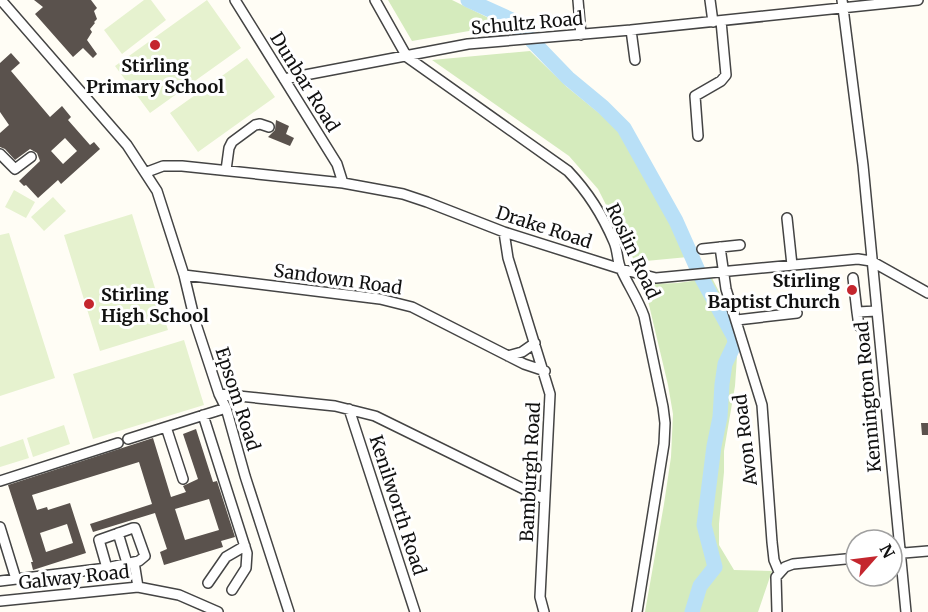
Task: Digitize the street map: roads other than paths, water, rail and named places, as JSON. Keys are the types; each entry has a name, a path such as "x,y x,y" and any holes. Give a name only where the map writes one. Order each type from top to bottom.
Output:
{"street":[{"name":"Epsom Road","path":"1,0 93,103 147,172 157,191 184,275 195,321 219,394 226,408 244,476 288,611"},
{"name":"Dunbar Road","path":"235,0 337,164 343,183"},
{"name":"Roslin Road","path":"375,0 407,57 568,171 578,181 604,221 615,245 621,269 639,301 665,423 664,444 637,612"},
{"path":"578,0 581,34"},
{"path":"698,136 694,96 721,81 726,75 717,22 710,0"},
{"name":"Schultz Road","path":"284,79 468,44 717,22 843,4 918,0"},
{"name":"Kennington Road","path":"843,4 863,165 894,528"},
{"path":"631,30 635,60"},
{"path":"226,170 232,142 255,125 269,127"},
{"path":"0,154 15,169 32,157"},
{"name":"Drake Road","path":"147,172 170,165 226,170 343,183 414,197 504,232 656,278 848,259 871,261 928,293"},
{"path":"787,218 792,264"},
{"name":"Bamburgh Road","path":"504,232 508,258 545,371 550,394 540,597 544,612"},
{"path":"702,249 740,245"},
{"name":"Avon Road","path":"720,247 726,290 762,405 771,542 774,560 782,570 776,577 777,612"},
{"name":"Sandown Road","path":"184,275 393,302 421,312 508,356 545,371"},
{"path":"853,278 859,327"},
{"path":"857,312 877,311"},
{"path":"737,320 797,313"},
{"path":"508,356 522,352 535,343"},
{"path":"219,394 349,409 375,416 544,499"},
{"path":"128,439 226,408"},
{"name":"Kenilworth Road","path":"349,409 415,612"},
{"path":"203,415 248,557 246,568 232,590"},
{"path":"166,427 183,479"},
{"path":"0,481 118,443"},
{"path":"0,527 16,579"},
{"path":"0,581 107,568 140,561 145,556 137,531 133,528 99,540 107,568"},
{"path":"118,533 138,587"},
{"path":"208,583 226,557 245,546"},
{"path":"904,553 928,551"},
{"path":"782,570 802,563 844,559"},
{"name":"Galway Road","path":"0,601 138,587 179,595 218,612"},
{"name":"Kennington Road","path":"902,588 906,612"}],"waterway":[{"path":"468,0 512,20 568,78 624,128 676,221 700,275 734,337 735,343 725,364 720,417 704,525 715,567 700,586 692,612"}],"place":[{"name":"Stirling Primary School","path":"155,45"},
{"name":"Stirling Baptist Church","path":"852,290"},
{"name":"Stirling High School","path":"89,304"}]}
